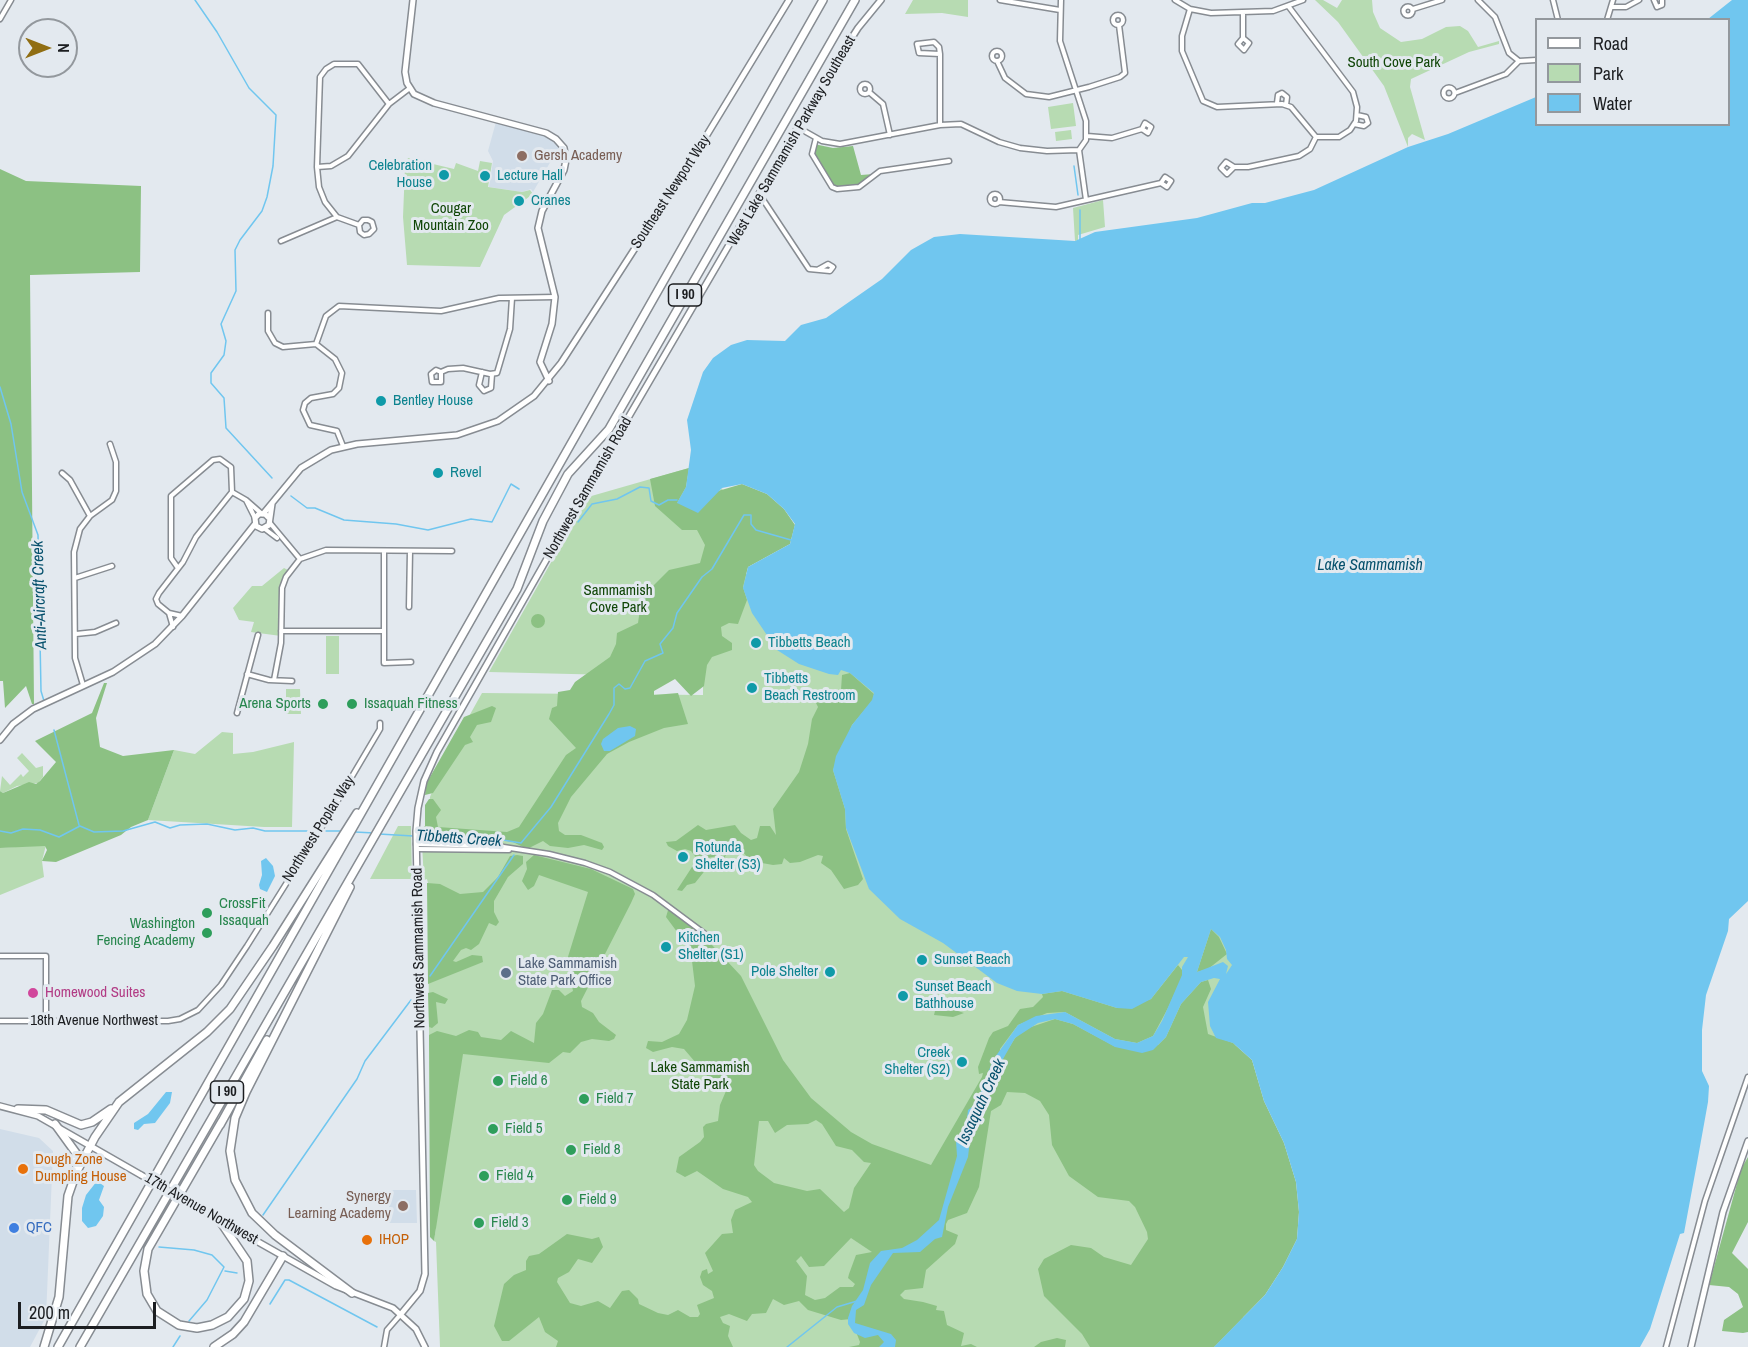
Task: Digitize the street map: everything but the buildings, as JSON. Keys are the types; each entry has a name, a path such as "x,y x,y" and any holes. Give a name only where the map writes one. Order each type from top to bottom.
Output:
{"highway":[{"name":"I 90","path":"58,1347 351,826 392,758 823,0"},
{"name":"I 90","path":"80,1347 518,589 543,521 568,474 609,429 855,0"},
{"path":"44,1347 59,1297 66,1206 76,1173 113,1108 128,1092 207,1032 230,1009 346,835"},
{"path":"352,1293 260,1222 242,1197 232,1167 231,1138 239,1107 374,836"},
{"path":"220,1221 244,1253 249,1271 244,1299 234,1312 221,1321 204,1327 189,1327 164,1317 147,1294 144,1271 147,1259 161,1226 309,966"},
{"path":"18,1109 46,1110 81,1125 95,1120 113,1108"},
{"path":"54,1124 76,1153 76,1173"},
{"path":"214,1347 244,1322 283,1256"}],"street":[{"path":"0,19 11,0"},
{"path":"413,0 405,72 410,88 424,100 552,135 564,148 566,159 558,184 542,211 538,228 555,297 552,324 540,362 549,381"},
{"name":"Southeast Newport Way","path":"262,514 310,461 343,446 446,437 473,430 509,415 534,396 549,381 688,166 789,0"},
{"name":"West Lake Sammamish Parkway Southeast","path":"726,254 846,45 881,0"},
{"path":"1000,0 1060,10"},
{"path":"1062,0 1060,41 1086,120 1087,136 1079,150 1086,200"},
{"path":"1175,0 1190,9 1211,13 1273,11 1303,0"},
{"path":"1413,9 1442,0"},
{"path":"1478,0 1495,16 1509,53 1519,61"},
{"path":"1553,0 1558,18"},
{"path":"1607,18 1613,0"},
{"path":"1612,7 1626,7 1639,0"},
{"path":"1654,0 1657,7 1662,5 1662,0"},
{"path":"1289,7 1349,86 1355,99 1356,119 1364,126 1368,123 1366,117 1356,119 1339,137 1316,137"},
{"path":"1190,9 1182,36 1182,51 1203,101 1218,106 1286,105 1291,107 1316,137"},
{"path":"1243,12 1243,38"},
{"path":"998,61 1005,78 1026,94 1050,98 1078,90 1120,77 1125,73 1119,25"},
{"path":"940,54 919,53 916,48 919,43 934,42 939,47 940,54 940,125"},
{"path":"1455,93 1506,74 1519,61 1535,60"},
{"path":"359,225 336,217 322,195 317,167 318,88 322,73 334,64 360,66 389,104"},
{"path":"317,167 331,166 348,156 389,104 410,88"},
{"path":"869,92 883,104 890,135"},
{"path":"1277,104 1278,95 1282,93 1287,96 1286,105"},
{"path":"799,128 828,143 844,144 940,125 961,124 999,142 1033,150 1079,150"},
{"path":"1087,136 1106,139 1142,129"},
{"path":"1234,167 1260,165 1299,156 1310,149 1316,137"},
{"path":"816,138 813,154 832,187 837,189 859,187 880,171 949,161"},
{"path":"999,202 1047,207 1161,183"},
{"path":"760,195 809,269 819,269"},
{"path":"281,241 336,217"},
{"path":"368,220 373,224 374,229 371,233 364,234 360,232 359,225 361,221 368,220"},
{"name":"Northwest Sammamish Road","path":"401,1314 418,1295 425,1274 416,844 422,787 437,752 590,483 726,254"},
{"path":"316,344 329,312 339,306 441,311 489,299 555,297"},
{"path":"441,372 456,368 492,374 500,368 510,329 512,298"},
{"path":"268,313 269,335 279,346 316,344 335,358 342,373 341,384 333,394 308,400 304,415 310,425 337,431 343,446"},
{"path":"482,372 479,385 484,391 491,388 492,374"},
{"path":"83,685 75,658 74,552 77,537 90,516 112,500 116,491 116,462 110,444"},
{"path":"178,568 171,558 171,496 206,466 220,459 231,467 232,492 196,537 178,568 156,599 169,614 182,616"},
{"path":"62,473 70,480 90,516"},
{"path":"232,492 270,520 283,542"},
{"path":"242,542 262,529 270,520 275,497"},
{"path":"246,501 255,521 262,529 283,542 300,559"},
{"path":"0,740 12,727 53,700 131,662 172,627 262,514"},
{"path":"384,550 384,663 411,662"},
{"path":"274,680 281,631 283,584 300,559 321,551 452,551"},
{"path":"409,607 410,551"},
{"path":"75,578 112,566"},
{"path":"169,614 172,627"},
{"path":"76,634 95,632 116,623"},
{"path":"281,631 384,632"},
{"path":"237,713 258,635"},
{"path":"248,674 274,680 292,681"},
{"name":"Northwest Poplar Way","path":"187,1017 203,1006 221,985 321,829 380,729 380,723"},
{"path":"416,844 497,846 510,850 549,854 610,872 666,903 704,933"},
{"path":"0,956 46,956 46,1021"},
{"name":"18th Avenue Northwest","path":"0,1021 160,1021 187,1017"},
{"path":"1666,1347 1705,1201 1748,1077"},
{"name":"17th Avenue Northwest","path":"0,1106 18,1109 54,1124 283,1256 352,1293 387,1305 401,1314"},
{"path":"1691,1347 1722,1212 1748,1141"},
{"path":"384,1347 387,1330 401,1314 416,1329 424,1347"}],"shaded area":[{"name":"Gersh Academy","path":"496,122 546,136 559,147 533,192 531,189 522,192 489,187 493,161 488,151"},
{"path":"0,1129 39,1138 53,1151 46,1317 30,1347 0,1347"},
{"name":"Synergy Learning Academy","path":"389,1190 416,1190 417,1223 389,1223"}],"green space":[{"path":"913,0 968,0 968,17 942,13 905,14"},
{"name":"South Cove Park","path":"1315,0 1323,0 1337,8 1342,0 1372,0 1373,12 1380,28 1401,42 1422,39 1446,27 1460,26 1468,31 1478,47 1499,41 1499,44 1469,52 1411,79 1410,87 1425,140 1412,134 1408,138 1408,147 1384,86 1338,22"},
{"path":"1073,103 1076,126 1051,129 1048,107"},
{"path":"1071,130 1072,139 1056,141 1055,132"},
{"path":"814,144 833,148 853,146 861,175 874,174 861,185 834,188 814,157"},
{"name":"Cougar Mountain Zoo","path":"408,158 454,169 456,163 478,171 480,161 492,163 488,187 522,192 530,190 533,194 504,215 480,267 407,265 403,217 405,167"},
{"path":"0,169 26,181 141,186 140,272 30,275 34,704 32,704 26,686 5,708 3,681 0,681"},
{"path":"1103,200 1105,227 1078,235 1078,240 1075,241 1073,208"},
{"name":"Sammamish Cove Park","path":"689,468 686,487 698,513 722,488 748,567 695,677 489,672 588,497"},
{"path":"689,468 686,487 677,503 742,484 767,494 784,509 795,525 790,544 748,567 743,587 747,600 738,624 729,623 721,627 722,636 732,643 732,650 712,657 707,665 704,686 691,696 675,679 654,691 654,695 678,693 688,724 664,728 607,754 571,797 558,823 559,831 565,835 581,835 602,843 604,847 602,850 584,845 568,848 550,846 543,841 527,849 513,842 488,838 425,834 425,805 429,799 433,799 441,810 436,817 438,827 507,832 519,827 566,755 576,748 549,719 552,708 557,706 558,692 570,690 575,682 610,657 616,644 617,633 638,623 640,609 651,588 669,570 700,563 705,545 697,530 682,530 655,506 650,479"},
{"path":"284,568 290,571 283,584 281,636 251,632 254,622 239,620 233,608 252,586 262,586"},
{"name":"Lake Sammamish State Park","path":"703,574 788,574 1206,904 1231,918 1244,1347 440,1347 436,1242 434,1241 436,1228 429,1034 428,883 427,879 424,880 422,844 424,826 428,826 430,797 444,761 482,693 703,695"},
{"path":"538,614 543,616 545,621 543,626 538,628 533,626 531,621 533,616"},
{"path":"326,636 339,636 339,674 326,674"},
{"path":"850,673 874,694 873,700 852,725 833,770 845,809 846,829 863,879 858,885 844,889 831,870 821,863 823,856 818,855 790,863 784,858 782,864 773,865 751,861 742,851 698,860 691,851 685,849 677,851 668,846 666,842 676,841 698,825 706,830 735,825 751,840 757,838 760,826 770,826 776,835 773,809 799,772 808,744 812,719 818,707 816,703 824,693 841,690 842,675"},
{"path":"104,683 107,683 96,718 100,747 123,756 174,750 148,820 131,827 121,835 56,862 42,861 47,850 45,846 0,848 0,791 3,793 29,782 36,784 40,781 56,762 35,741 92,713"},
{"path":"286,689 300,689 301,714 286,714"},
{"path":"492,706 496,708 491,722 477,725 470,737 473,742 465,745 433,793 425,795 426,784 464,717"},
{"path":"222,732 233,733 233,754 253,752 294,742 292,827 148,820 174,750 195,754"},
{"path":"22,753 36,768 43,766 43,777 38,783 17,786 3,793 0,791 2,776 10,785 21,774 23,777 29,771 17,758"},
{"path":"398,826 411,826 412,879 370,879"},
{"path":"46,845 42,861 44,877 0,895 0,848"},
{"path":"534,855 591,869 633,889 635,894 631,903 581,1001 582,1007 593,1013 599,1022 616,1035 609,1041 592,1039 581,1042 570,1053 563,1052 549,1063 463,1054 434,1241 430,1237 429,1035 437,1031 456,1036 469,1030 478,1032 481,1037 501,1040 511,1031 534,1043 536,1023 543,1014 552,990 559,990 565,996 573,991 567,960 588,892 539,875 534,886 528,890 522,881 527,869 526,862"},
{"path":"726,855 720,866 707,868 695,883 687,885 682,891 677,890 692,867"},
{"path":"510,856 523,856 523,864 508,877 494,901 494,912 499,922 496,926 489,923 479,944 471,950 466,948 461,950 453,961 456,962 472,955 482,956 483,962 428,984 427,883 440,884 460,894 483,892 498,877"},
{"path":"669,907 712,945 741,976 783,1060 811,1098 851,1132 872,1144 931,1165 982,1077 983,1073 979,1074 978,1067 989,1038 993,1032 1008,1026 1020,1009 1033,1007 1043,997 1042,994 1062,991 1117,1008 1151,999 1178,965 1183,975 1153,1036 1137,1043 1115,1039 1065,1012 1047,1013 1018,1025 1000,1049 999,1064 1015,1038 1025,1029 1055,1019 1073,1024 1116,1047 1158,1045 1166,1037 1181,1004 1201,982 1208,980 1211,989 1203,1007 1208,1034 1233,1043 1252,1060 1264,1101 1284,1143 1296,1182 1299,1212 1297,1239 1283,1267 1265,1295 1214,1347 1090,1347 1082,1334 1044,1296 1038,1269 1044,1259 1071,1245 1091,1248 1104,1257 1131,1265 1148,1239 1147,1232 1135,1207 1129,1201 1098,1197 1069,1176 1052,1145 1049,1115 1040,1101 1025,1093 1007,1092 1001,1105 991,1111 979,1187 967,1213 948,1220 946,1224 946,1230 958,1235 955,1244 926,1270 923,1288 905,1290 900,1295 904,1299 937,1306 936,1310 944,1311 947,1325 964,1333 961,1346 971,1344 977,1347 849,1347 859,1345 860,1342 851,1319 841,1320 808,1310 799,1301 784,1305 773,1299 766,1313 752,1314 747,1321 729,1314 720,1317 723,1323 730,1326 728,1336 733,1347 556,1347 558,1341 545,1332 539,1317 509,1341 502,1341 494,1326 504,1284 514,1275 526,1270 526,1261 529,1256 539,1254 567,1234 592,1239 599,1237 603,1247 592,1263 578,1259 569,1272 558,1278 557,1282 570,1303 581,1306 598,1301 610,1308 622,1291 629,1290 638,1299 639,1304 658,1313 668,1315 678,1310 690,1317 698,1317 700,1314 697,1305 714,1298 712,1291 703,1285 700,1277 702,1271 707,1269 708,1274 713,1271 705,1253 722,1234 733,1233 731,1220 735,1210 752,1202 748,1197 723,1189 697,1171 685,1177 676,1172 679,1157 704,1137 703,1127 718,1121 720,1105 726,1091 723,1083 708,1077 684,1049 672,1047 653,1052 646,1048 648,1041 662,1042 679,1034 687,1020 695,986 692,961 686,944 666,917","holes":["816,1120 822,1124 836,1146 852,1150 864,1162 871,1163 854,1188 849,1208 844,1212 820,1189 807,1191 774,1183 754,1165 759,1121 768,1121 775,1133 787,1125 808,1124","851,1238 872,1252 856,1255 848,1278 855,1284 853,1287 840,1287 825,1298 815,1300 805,1295 807,1276 796,1261 801,1256 809,1267 824,1266"]},
{"path":"1211,929 1219,937 1227,954 1208,969 1197,972"},
{"path":"433,992 448,999 445,1004 436,1002 438,1023 432,1028 429,1027 428,993"},
{"path":"936,1007 964,1013 953,1017 934,1015"},
{"path":"1748,1157 1748,1222 1732,1253 1748,1269 1748,1332 1743,1333 1722,1331 1724,1320 1743,1307 1738,1294 1729,1287 1709,1285 1741,1169"},
{"path":"1057,1338 1066,1340 1065,1347 1034,1347 1041,1342"}],"water":[{"name":"Lake Sammamish","path":"1732,0 1748,0 1748,901 1729,919 1728,931 1706,995 1702,1030 1702,1071 1709,1086 1708,1102 1684,1233 1680,1234 1650,1329 1640,1347 1214,1347 1265,1295 1283,1267 1297,1239 1299,1212 1296,1182 1284,1143 1264,1101 1252,1060 1233,1043 1216,1038 1210,1026 1208,1002 1220,979 1214,978 1201,982 1181,1004 1166,1037 1153,1050 1142,1053 1115,1047 1073,1024 1055,1019 1038,1023 1015,1038 999,1066 987,1105 971,1131 968,1157 948,1207 942,1237 935,1239 920,1252 893,1253 871,1285 864,1305 856,1310 855,1323 891,1334 896,1340 895,1347 879,1347 884,1342 878,1335 865,1338 854,1333 848,1324 852,1306 863,1290 870,1263 881,1251 902,1248 917,1240 939,1220 957,1156 956,1141 966,1127 968,1110 976,1104 993,1060 1018,1025 1036,1016 1065,1012 1115,1039 1137,1043 1153,1036 1162,1021 1188,957 1184,957 1151,999 1132,1009 1117,1008 1062,991 1042,994 1017,991 997,983 943,943 900,919 869,889 846,828 845,809 833,770 836,756 852,725 872,700 874,693 850,673 841,670 838,675 829,674 799,664 777,650 752,613 743,588 748,567 790,544 795,524 784,509 767,494 742,484 722,488 698,513 677,503 686,487 691,450 687,420 703,372 713,358 731,345 747,340 785,341 801,325 826,318 882,279 911,250 934,237 960,234 1075,241 1095,232 1197,218 1314,190 1408,147 1448,134 1535,97 1535,126 1730,126 1730,18 1709,18","holes":["1211,929 1220,937 1227,959 1232,965 1226,974 1228,966 1223,962 1197,972"]},
{"path":"630,726 636,729 635,736 610,751 604,751 601,744 603,739 618,728"},
{"path":"266,858 273,866 275,876 267,892 260,889 259,885 262,875 261,861"},
{"path":"166,1092 172,1092 170,1103 155,1123 144,1124 138,1130 134,1129 134,1123 148,1114"},
{"path":"97,1181 104,1186 99,1200 104,1207 103,1216 96,1226 88,1228 82,1221 82,1208 86,1195"}],"waterway":[{"path":"195,0 217,32 249,88 276,115 273,166 267,197 262,211 235,250 236,291 221,324 226,341 224,355 211,373 211,383 224,398 226,428 272,478"},
{"path":"1074,166 1078,195"},
{"path":"1080,210 1080,241"},
{"name":"Anti-Aircraft Creek","path":"0,387 11,424 22,492 38,535 41,691 44,701"},
{"path":"291,496 307,508 315,508 344,520 396,524 428,530 471,519 492,522 511,484 519,489"},
{"path":"578,522 592,504 617,499 640,487 649,488 651,501 659,505 668,500 677,500"},
{"name":"Tibbetts Creek","path":"418,836 497,839 521,843 551,807 609,714 614,705 614,688 619,684 625,689 630,688 645,661 663,653 660,644 673,628 677,613 702,577 712,569 744,515 751,515 751,524 756,530 791,540"},
{"name":"Anti-Aircraft Creek","path":"54,730 79,825"},
{"name":"Tibbetts Creek","path":"0,831 11,833 23,829 40,830 59,837 80,826 94,832 123,831 155,822 170,828 180,825 207,824 235,830 253,828 265,831 317,831"},
{"name":"Tibbetts Creek","path":"322,831 341,831"},
{"name":"Tibbetts Creek","path":"355,832 374,833"},
{"name":"Tibbetts Creek","path":"379,834 413,836"},
{"path":"430,976 514,855"},
{"path":"263,1215 357,1079 365,1061 411,1000"},
{"path":"159,1247 194,1250 212,1255 224,1267 207,1300 189,1321"},
{"path":"225,1271 237,1273"},
{"path":"270,1304 285,1280 289,1280 377,1327"},
{"path":"787,1347 837,1307 857,1301"},
{"path":"173,1347 180,1336"}],"place":[{"name":"Gersh Academy","path":"522,156"},
{"name":"Celebration House","path":"444,175"},
{"name":"Lecture Hall","path":"485,176"},
{"name":"Cranes","path":"519,201"},
{"name":"Bentley House","path":"381,401"},
{"name":"Revel","path":"438,473"},
{"name":"Tibbetts Beach","path":"756,643"},
{"name":"Tibbetts Beach Restroom","path":"752,688"},
{"name":"Arena Sports","path":"323,704"},
{"name":"Issaquah Fitness","path":"352,704"},
{"name":"Rotunda Shelter (S3)","path":"683,857"},
{"name":"CrossFit Issaquah","path":"207,913"},
{"name":"Washington Fencing Academy","path":"207,933"},
{"name":"Kitchen Shelter (S1)","path":"666,947"},
{"name":"Sunset Beach","path":"922,960"},
{"name":"Pole Shelter","path":"830,972"},
{"name":"Lake Sammamish State Park Office","path":"506,973"},
{"name":"Homewood Suites","path":"33,993"},
{"name":"Sunset Beach Bathhouse","path":"903,996"},
{"name":"Creek Shelter (S2)","path":"962,1062"},
{"name":"Field 6","path":"498,1081"},
{"name":"Field 7","path":"584,1099"},
{"name":"Field 5","path":"493,1129"},
{"name":"Field 8","path":"571,1150"},
{"name":"Dough Zone Dumpling House","path":"23,1169"},
{"name":"Field 4","path":"484,1176"},
{"name":"Field 9","path":"567,1200"},
{"name":"Synergy Learning Academy","path":"403,1206"},
{"name":"Field 3","path":"479,1223"},
{"name":"QFC","path":"14,1228"},
{"name":"IHOP","path":"367,1240"}],"water label":[{"name":"Issaquah Creek","path":"982,1102"}]}
